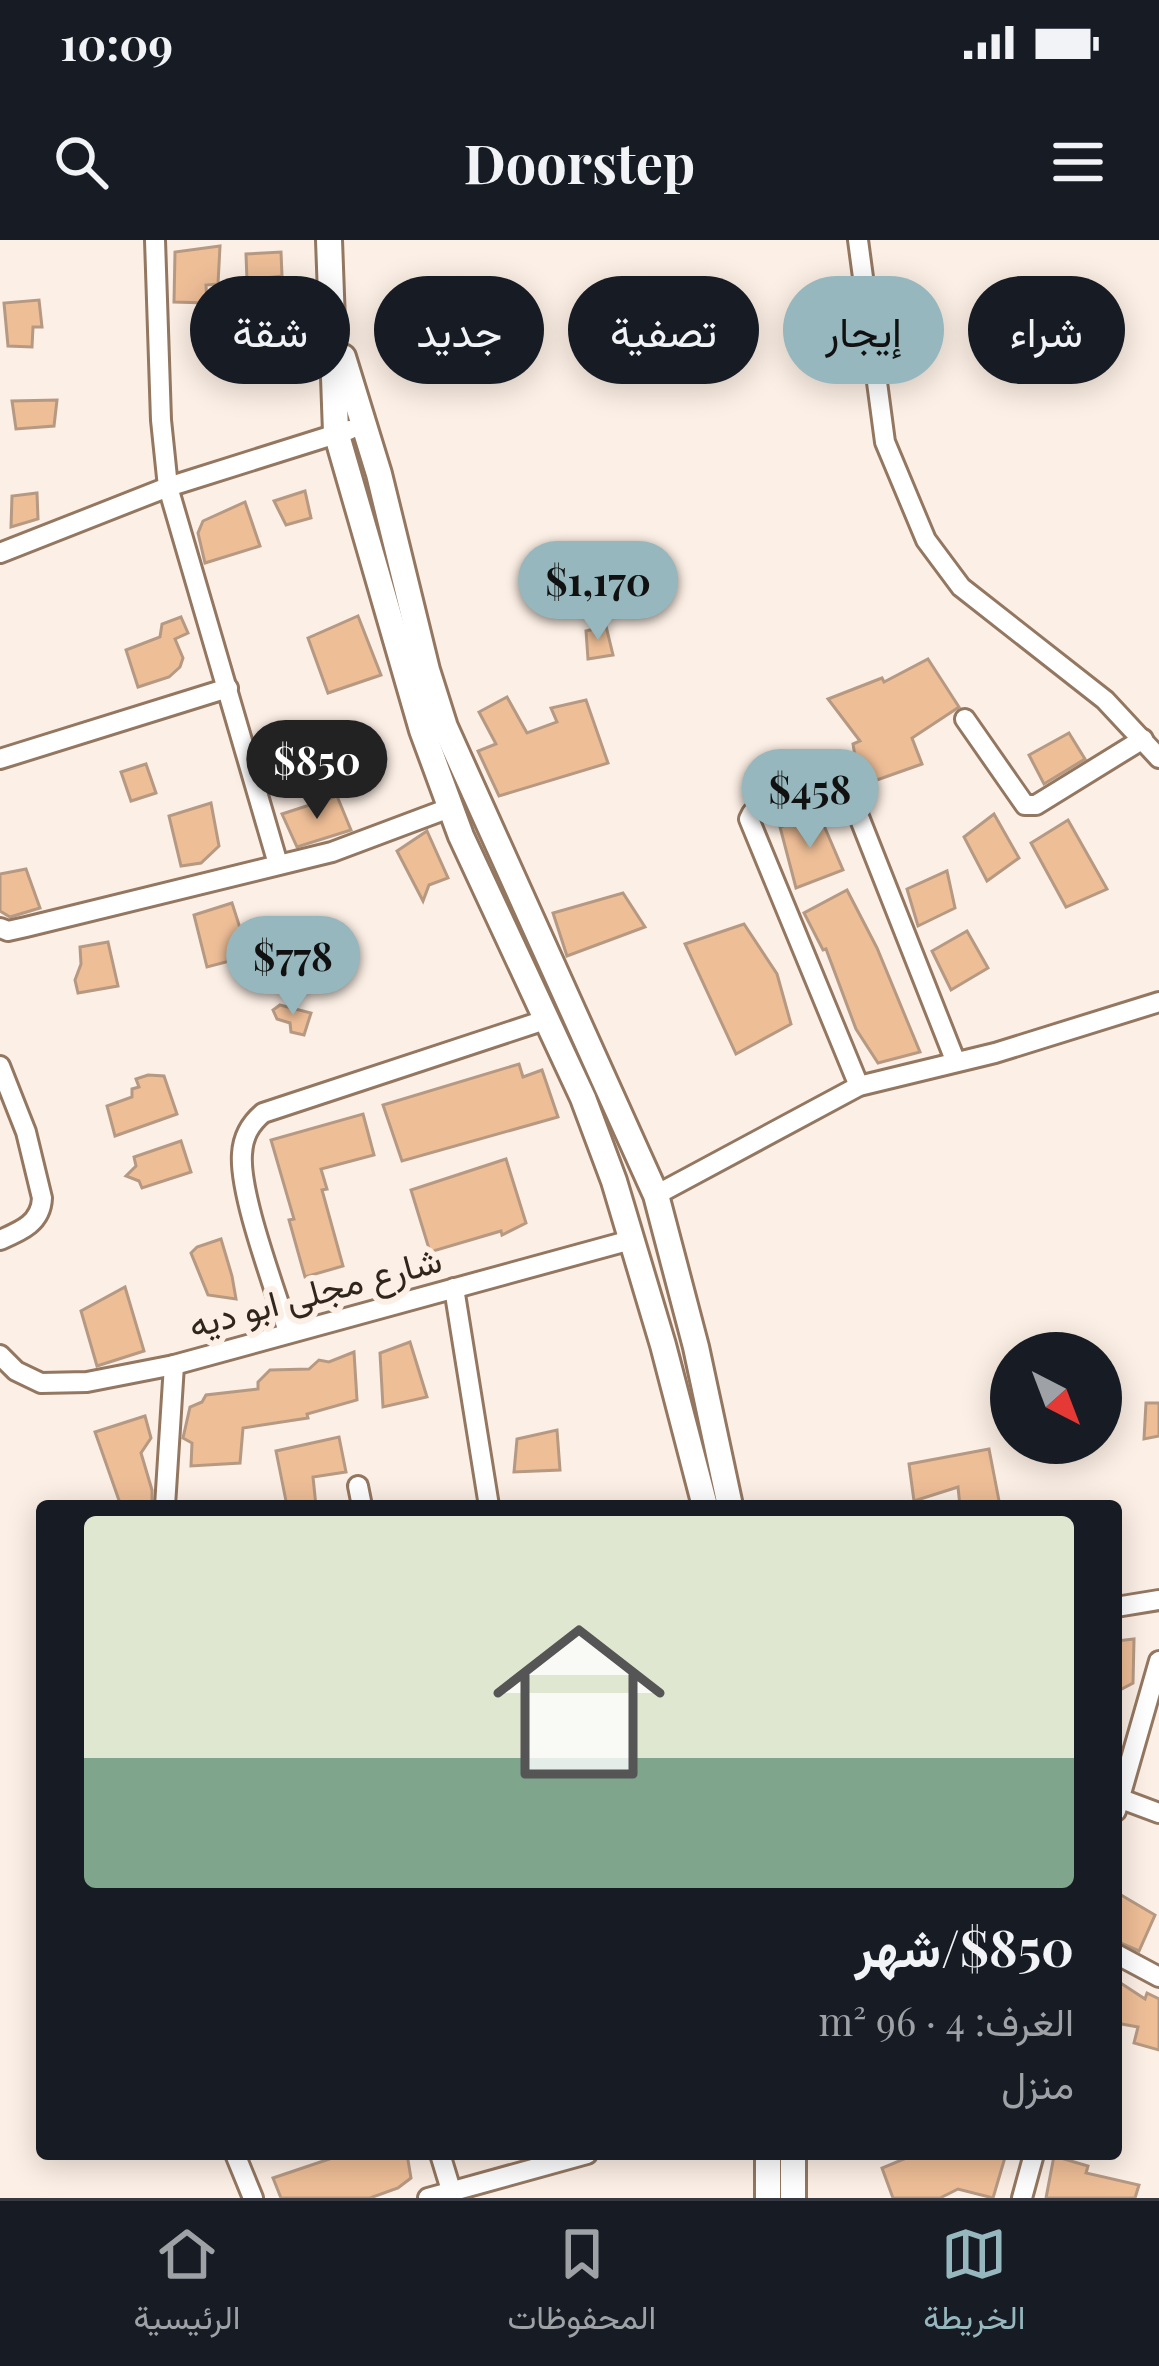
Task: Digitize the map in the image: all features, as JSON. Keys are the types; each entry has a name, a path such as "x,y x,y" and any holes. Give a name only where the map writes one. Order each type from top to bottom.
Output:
{"main road":[{"path":"329,240 331,276"},
{"path":"350,380 427,670 453,747 656,1195 696,1347 729,1500"},
{"path":"336,384 336,432 422,730 461,836 583,1098 631,1240 704,1500"},
{"path":"767,2198 768,2160"},
{"path":"793,2198 794,2160"}],"street":[{"path":"155,240 160,420 168,487 278,863"},
{"path":"858,240 885,442 926,540 962,587 1105,700 1159,758"},
{"path":"0,553 168,487 336,432 365,428"},
{"path":"0,759 228,688"},
{"path":"965,719 1024,806 1036,805 1143,740"},
{"path":"859,1086 749,819 752,813 828,783 850,794 955,1060"},
{"path":"0,928 26,927 362,843 452,807"},
{"path":"656,1195 859,1086 995,1053 1159,1002"},
{"path":"288,1332 244,1182 242,1154 250,1124 263,1112 548,1019"},
{"path":"0,1066 26,1132 43,1198 29,1226 0,1240"},
{"name":"شارع مجلى ابو ديه","path":"0,1355 16,1371 41,1383 87,1382 174,1365 631,1240"},
{"path":"454,1288 488,1500"},
{"path":"165,1500 174,1365"},
{"path":"1122,1606 1159,1600"},
{"path":"1122,1788 1159,1661"},
{"path":"1122,1803 1159,1813"},
{"path":"1122,1957 1159,1978"},
{"path":"237,2160 253,2198"},
{"path":"442,2160 451,2190"},
{"path":"428,2198 568,2160"},
{"path":"1022,2198 1032,2160"},
{"path":"515,2177 517,2198"}],"building":[{"path":"220,246 218,276 190,276 190,302 174,302 175,252"},
{"path":"281,252 282,276 247,276 246,254"},
{"path":"39,300 42,327 33,327 32,347 8,346 4,303"},
{"path":"57,400 54,426 16,429 12,401"},
{"path":"305,491 311,518 286,525 274,501"},
{"path":"37,493 38,519 11,527 12,496"},
{"path":"245,502 260,546 205,563 198,533 203,521"},
{"path":"358,616 381,675 328,693 308,638"},
{"path":"181,617 188,633 175,639 183,658 180,667 169,677 138,687 126,650 160,637 162,624"},
{"path":"606,626 613,655 588,659 586,631"},
{"path":"928,659 959,707 912,738 922,764 860,786 853,744 860,741 828,699 882,678 884,682"},
{"path":"507,697 527,733 557,722 551,708 586,700 608,763 499,796 478,751 496,744 479,712"},
{"path":"1069,733 1085,759 1044,784 1029,755"},
{"path":"146,764 156,793 131,801 121,772"},
{"path":"337,796 351,830 297,847 282,814"},
{"path":"211,803 219,846 201,863 181,866 169,816"},
{"path":"819,814 843,870 796,888 780,827"},
{"path":"994,814 1019,858 987,881 964,837"},
{"path":"1068,820 1107,889 1066,907 1031,843"},
{"path":"427,831 448,878 429,885 423,901 397,851"},
{"path":"26,869 40,908 10,917 0,911 0,874"},
{"path":"947,871 955,908 918,926 907,889"},
{"path":"847,890 920,1052 878,1063 856,1029 826,949 804,913"},
{"path":"623,893 645,927 567,956 553,913"},
{"path":"232,903 249,956 207,967 194,915"},
{"path":"744,924 777,974 791,1024 736,1054 685,944"},
{"path":"967,931 988,968 951,990 932,951"},
{"path":"108,942 118,986 78,993 80,947"},
{"path":"280,1005 311,1013 304,1035 291,1032 290,1023 277,1019 273,1010"},
{"path":"519,1064 523,1077 542,1070 558,1117 402,1161 383,1105"},
{"path":"164,1076 177,1114 115,1136 107,1106 132,1097 132,1089 139,1087 136,1079"},
{"path":"363,1114 374,1155 321,1169 327,1189 322,1190 343,1266 305,1277 271,1140"},
{"path":"181,1141 191,1172 142,1188 139,1181 126,1176 136,1166 134,1157"},
{"path":"506,1159 526,1223 502,1235 501,1231 430,1252 411,1190"},
{"path":"221,1239 236,1299 208,1295 191,1253"},
{"path":"125,1287 144,1351 97,1366 81,1311"},
{"path":"410,1342 427,1397 383,1407 380,1353"},
{"path":"354,1352 357,1400 307,1414 308,1418 243,1428 240,1463 191,1466 192,1443 183,1438 190,1407 206,1395 258,1389 258,1382 270,1370 309,1369 319,1360 329,1362"},
{"path":"1146,1403 1159,1403 1159,1436 1144,1439"},
{"path":"145,1416 151,1438 141,1453 152,1500 119,1500 95,1432"},
{"path":"557,1430 560,1470 514,1472 517,1439"},
{"path":"339,1437 346,1472 313,1477 315,1500 286,1500 276,1451"},
{"path":"989,1449 999,1500 959,1500 958,1487 914,1500 909,1464"},
{"path":"1134,1639 1133,1683 1122,1689 1122,1640"},
{"path":"1122,1896 1155,1915 1139,1951 1122,1944"},
{"path":"1122,1984 1145,1999 1147,1993 1159,1999 1159,2050 1134,2043 1138,2027 1122,2024"},
{"path":"326,2160 408,2160 411,2178 370,2198 281,2198 273,2178"},
{"path":"901,2160 1004,2160 993,2198 958,2189 940,2198 893,2198 882,2168"},
{"path":"1053,2160 1068,2160 1088,2166 1086,2173 1139,2185 1135,2198 1046,2198"}]}
